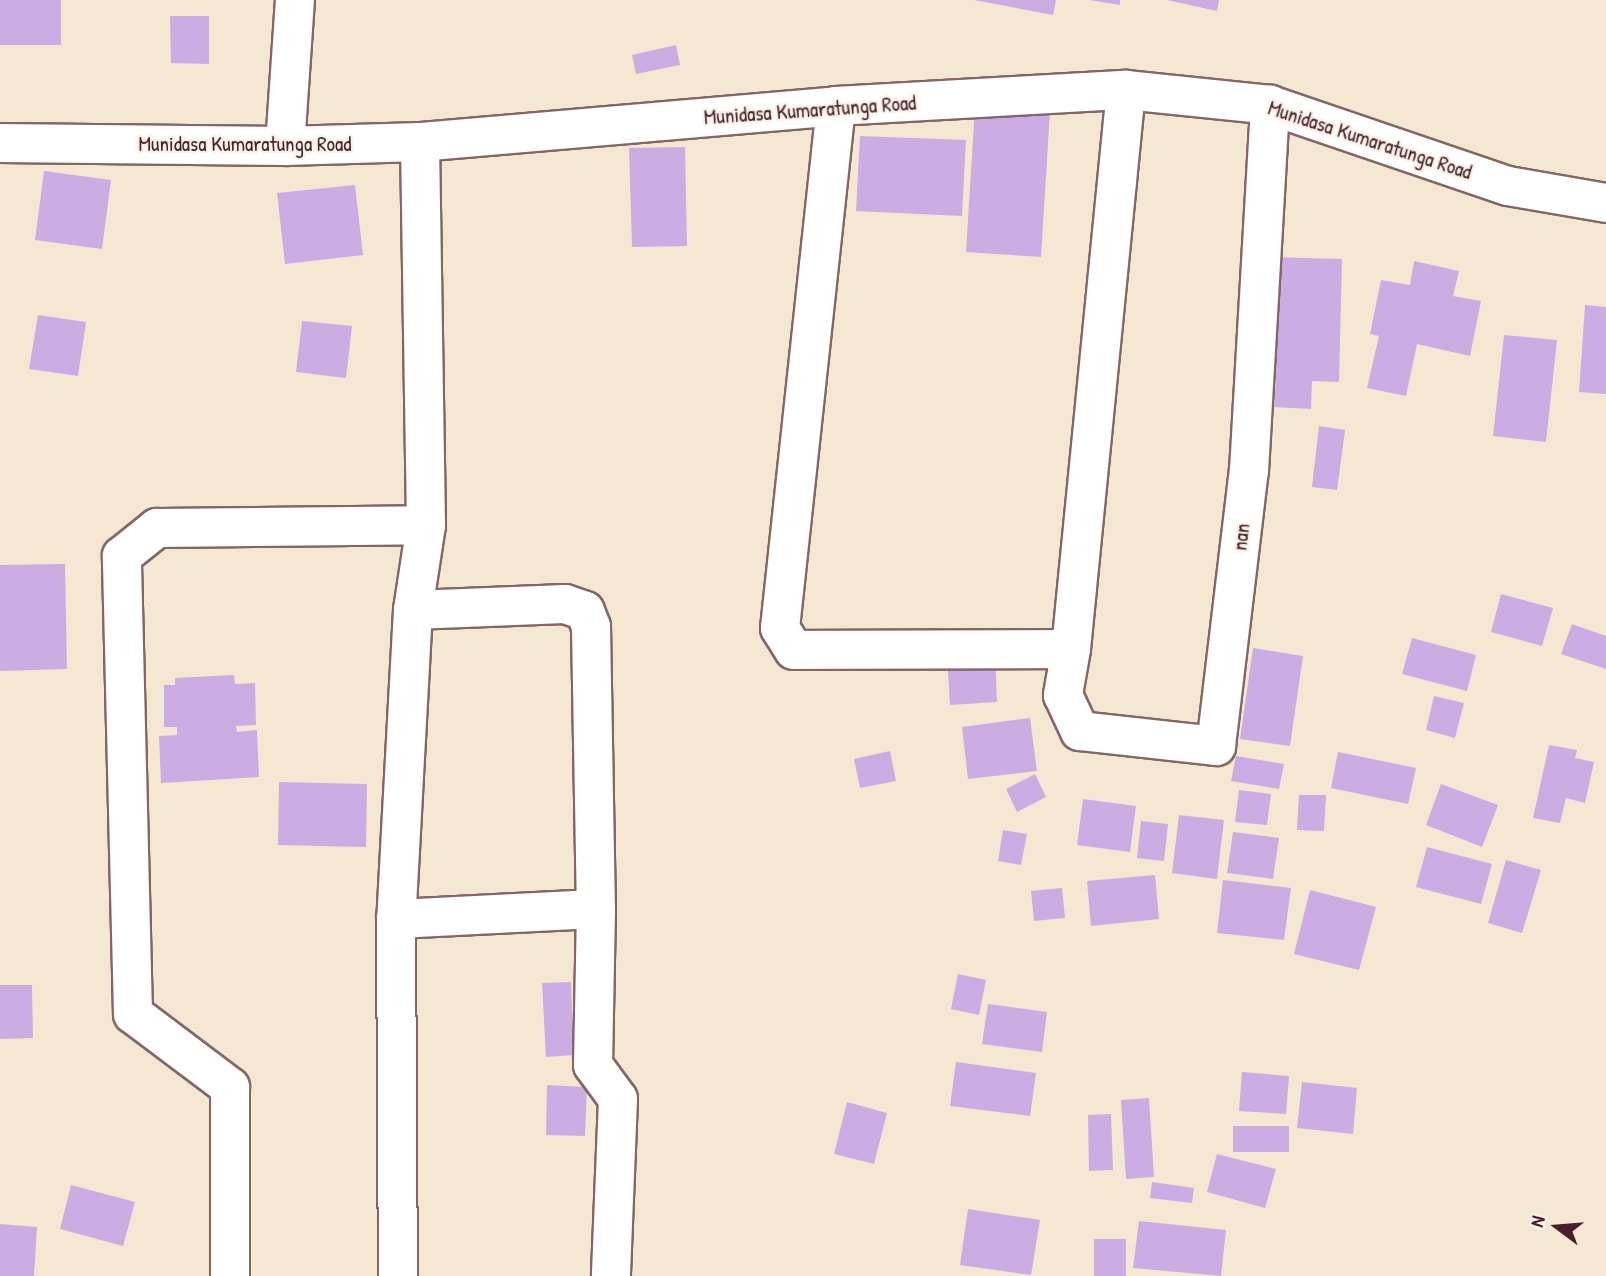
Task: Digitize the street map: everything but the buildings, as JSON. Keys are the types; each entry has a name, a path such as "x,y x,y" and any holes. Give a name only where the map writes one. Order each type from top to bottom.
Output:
{"street":[{"path":"285,146 295,0"},
{"path":"836,106 780,628 794,650 1071,649 1126,90"},
{"name":"Munidasa Kumaratunga Road","path":"0,143 285,146 419,142 836,106 1126,90 1270,105 1508,186 1606,203"},
{"name":"nan","path":"1071,649 1063,695 1080,731 1216,746 1249,471 1270,105"},
{"path":"398,1276 396,919 413,610 426,525 419,142"},
{"path":"230,1276 230,1087 133,1014 122,556 157,528 426,525"},
{"path":"413,610 565,604 585,611 591,627 596,909 593,1065 618,1099 611,1276"},
{"path":"396,919 596,909"}]}
